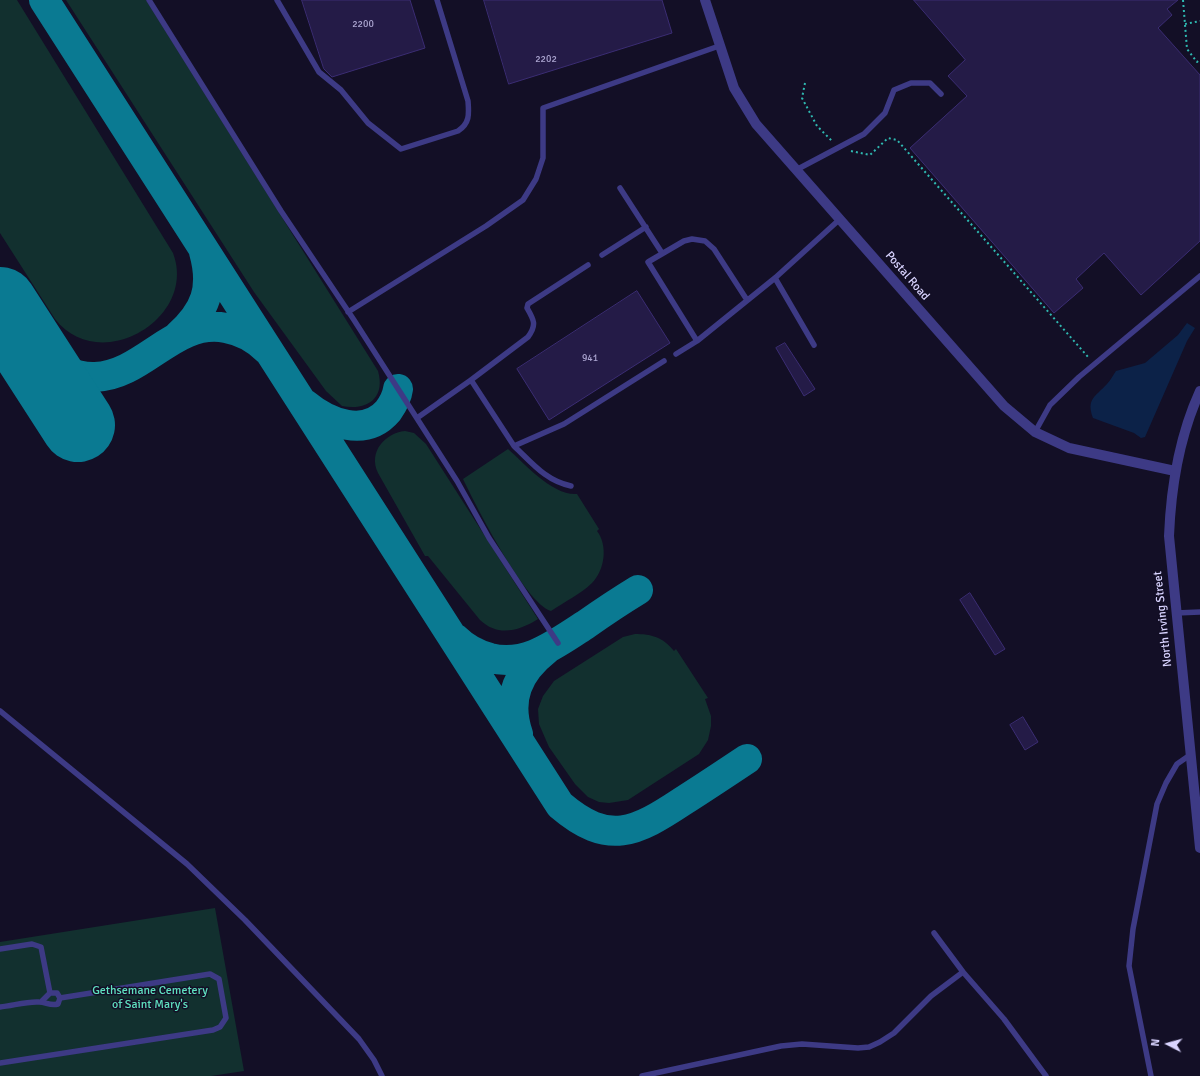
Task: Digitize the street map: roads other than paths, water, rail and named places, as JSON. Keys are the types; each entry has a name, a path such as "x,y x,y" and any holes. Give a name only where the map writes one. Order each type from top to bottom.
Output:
{"street":[{"name":"Postal Road","path":"705,0 727,71 742,104 756,124 1004,406 1035,432 1069,448 1175,471"},
{"name":"North Irving Street","path":"1200,391 1187,425 1175,471 1170,503 1169,536 1200,848"}],"lane":[{"path":"149,0 286,217 457,481 489,538 558,643"},
{"path":"277,0 319,72 341,90 368,123 401,149 458,131 466,126 469,116 468,101 437,0"},
{"path":"348,312 486,226 523,200 536,179 543,158 543,108 719,46"},
{"path":"796,170 864,134 885,112 894,90 911,83 930,83 941,94"},
{"path":"620,188 662,253"},
{"path":"676,354 697,341 775,278 840,219"},
{"path":"602,255 646,227"},
{"path":"697,341 648,262 684,241 692,239 705,241 714,249 747,300"},
{"path":"416,418 528,338 534,329 533,318 527,308 528,304 588,265"},
{"path":"1035,432 1050,405 1094,364 1200,276"},
{"path":"775,278 814,345"},
{"path":"514,446 564,424 664,361"},
{"path":"471,380 514,446 545,476 557,482 571,486"},
{"path":"1176,613 1200,612"},
{"path":"0,712 187,864 245,920 359,1039 374,1060 382,1076"},
{"path":"1151,1076 1129,966 1133,929 1157,804 1166,783 1177,764 1190,755"},
{"path":"934,932 963,972 1004,1019 1046,1076"},
{"path":"0,949 32,944 41,947 50,993"},
{"path":"642,1076 781,1046 802,1044 858,1048 869,1047 894,1033 931,996 963,972"},
{"path":"0,1063 213,1030 220,1027 226,1018 219,979 210,974 60,998"},
{"path":"41,1002 50,993 57,993 60,998"},
{"path":"0,1007 41,1002 48,1005 55,1005 58,1004 60,998"}],"water":[{"path":"1187,323 1195,328 1187,341 1145,437 1141,438 1134,433 1093,418 1091,412 1091,402 1095,395 1108,382 1116,371 1145,363 1178,335"}],"park label":[{"name":"Gethsemane Cemetery of Saint Mary's","path":"150,998"}]}
